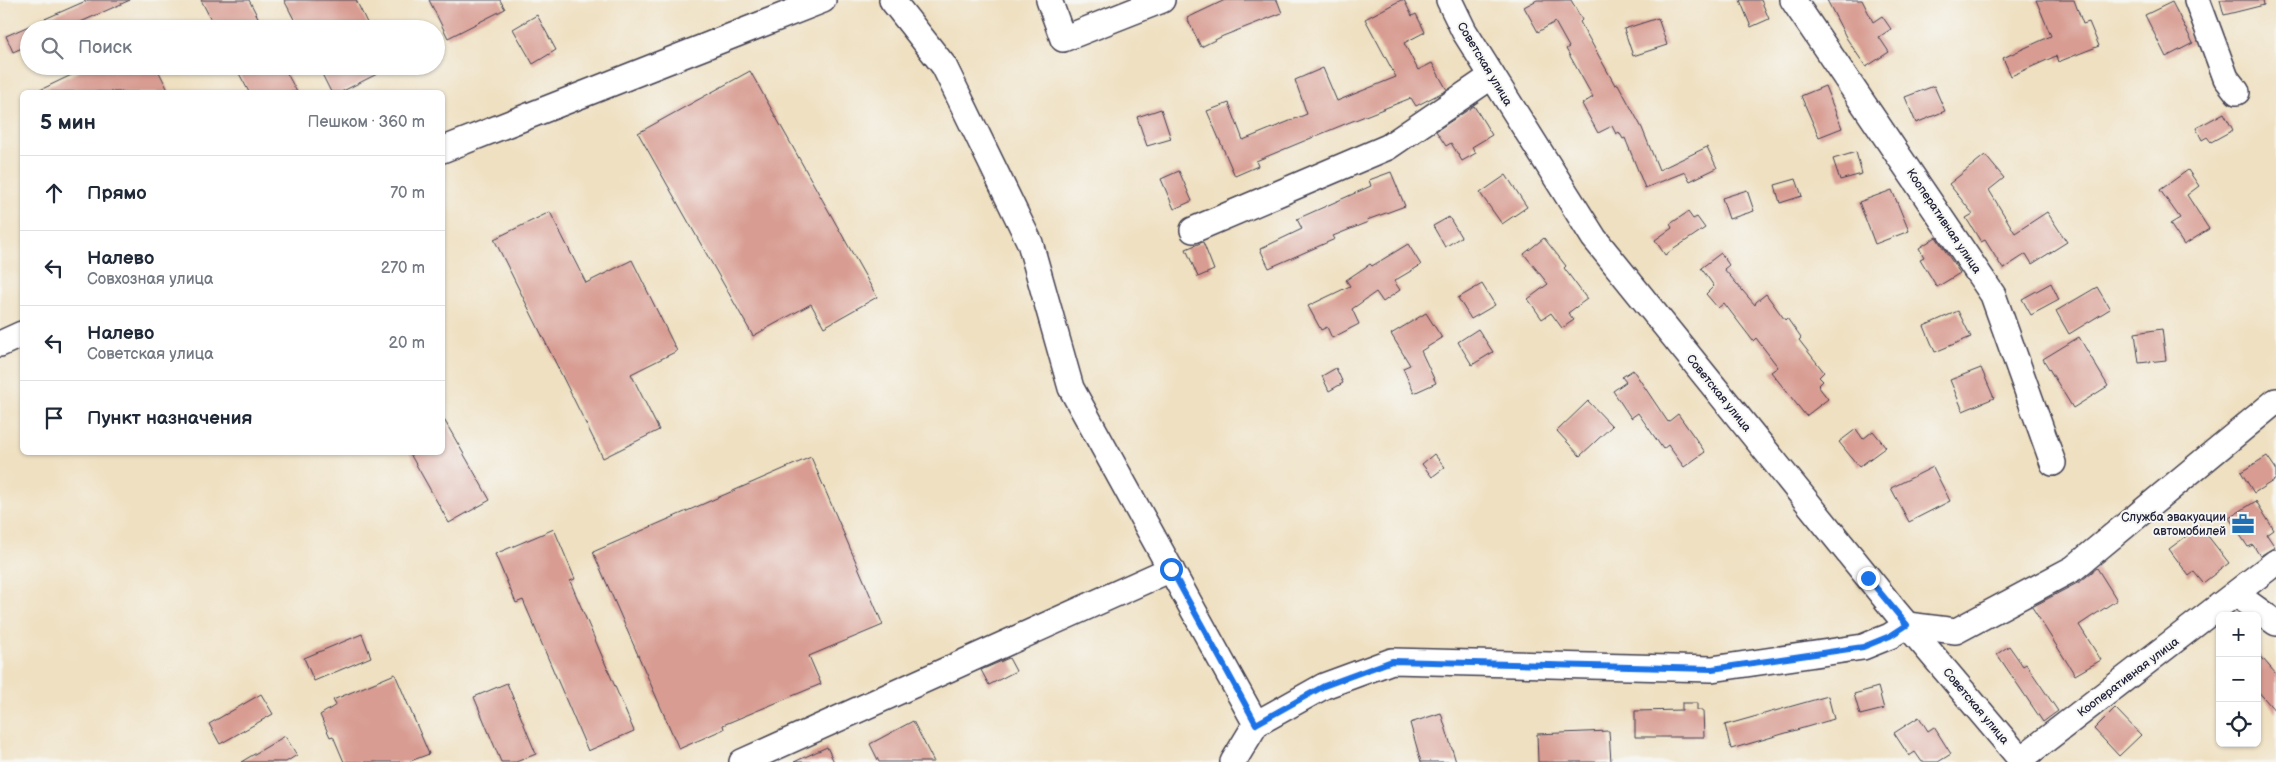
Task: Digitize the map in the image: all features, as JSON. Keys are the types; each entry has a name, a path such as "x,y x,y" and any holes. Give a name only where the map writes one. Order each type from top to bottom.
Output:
{"street":[{"path":"445,149 824,0"},
{"path":"892,0 944,66 1030,242 1071,388 1256,724"},
{"path":"1049,0 1064,39 1162,0"},
{"name":"Советская улица","path":"1450,0 1464,31 1594,238 1868,578 2022,761"},
{"name":"Кооперативная улица","path":"1794,0 1994,295 2053,463"},
{"path":"2197,0 2226,78 2236,92"},
{"path":"1193,230 1388,147 1492,76"},
{"path":"0,344 20,335"},
{"path":"1233,762 1256,724 1324,686 1392,661 1712,669 1863,647 1890,636 1902,618 1956,631 2074,568 2276,401"},
{"name":"Кооперативная улица","path":"2022,761 2276,562"},
{"path":"742,762 1171,569"},
{"path":"2236,594 2276,623"}],"building":[{"path":"88,0 130,0 85,20 42,20"},
{"path":"201,0 249,0 259,20 211,20"},
{"path":"284,0 356,0 366,20 294,20"},
{"path":"429,0 500,0 505,9 448,38 445,32 445,20 439,20"},
{"path":"1225,0 1277,0 1282,13 1223,36 1201,47 1187,18"},
{"path":"1404,0 1412,16 1416,14 1425,32 1404,43 1418,70 1432,63 1447,90 1416,106 1411,98 1345,124 1256,161 1258,166 1235,176 1207,111 1229,103 1243,140 1307,114 1295,80 1323,68 1337,101 1396,77 1365,19"},
{"path":"1537,0 1571,0 1582,20 1580,22 1615,85 1618,84 1642,128 1659,170 1707,147 1717,168 1690,181 1685,172 1645,188 1625,138 1623,139 1619,132 1616,134 1612,126 1598,133 1582,104 1593,97 1566,49 1569,47 1555,22 1538,32 1524,7"},
{"path":"1740,0 1761,0 1769,19 1751,27"},
{"path":"1827,0 1862,0 1873,22 1882,16 1891,29 1879,37 1889,52 1866,67 1847,39"},
{"path":"2036,0 2074,0 2083,24 2089,22 2099,46 2058,62 2056,56 2011,76 2003,58 2051,36"},
{"path":"2220,0 2263,0 2264,5 2224,15"},
{"path":"2172,2 2193,43 2166,57 2145,15"},
{"path":"537,15 556,50 533,64 513,29"},
{"path":"1658,18 1667,45 1633,56 1624,29"},
{"path":"20,30 20,49 13,52 6,36"},
{"path":"750,71 877,297 824,327 811,304 753,336 638,133"},
{"path":"71,75 160,75 168,90 40,90"},
{"path":"240,75 288,75 296,90 248,90"},
{"path":"322,75 375,75 345,90 330,90"},
{"path":"1825,86 1842,128 1819,137 1801,96"},
{"path":"1934,86 1945,111 1916,123 1905,97"},
{"path":"1474,106 1492,135 1472,147 1476,153 1462,161 1451,143 1446,146 1436,131"},
{"path":"1161,109 1171,139 1147,146 1137,117"},
{"path":"2224,113 2233,130 2211,142 2207,137 2202,140 2196,128"},
{"path":"1856,152 1862,174 1840,180 1833,159"},
{"path":"1985,155 2004,178 1989,190 2015,233 2047,212 2067,242 2032,264 2026,254 2003,269 1985,240 1981,242 1966,218 1973,214 1949,184"},
{"path":"2188,170 2199,186 2187,195 2209,229 2184,245 2170,224 2180,218 2160,190"},
{"path":"1179,171 1192,201 1174,209 1161,179"},
{"path":"1391,172 1405,206 1367,220 1368,222 1333,236 1335,239 1269,268 1260,249 1302,229 1297,219 1371,186 1369,180"},
{"path":"1506,175 1527,207 1502,224 1480,193"},
{"path":"1796,179 1802,196 1780,203 1775,185"},
{"path":"1747,190 1754,211 1729,219 1722,198"},
{"path":"1892,190 1909,231 1875,244 1859,202"},
{"path":"550,212 586,283 632,260 677,351 631,374 659,430 603,458 494,239"},
{"path":"1688,212 1693,219 1697,217 1705,228 1665,255 1655,240 1672,228 1670,224"},
{"path":"1449,217 1461,237 1445,247 1433,226"},
{"path":"1936,237 1960,273 1937,287 1920,259 1924,257 1919,248"},
{"path":"1544,238 1566,266 1564,268 1587,299 1568,313 1574,320 1562,328 1551,313 1542,319 1528,299 1548,284 1524,254"},
{"path":"1203,242 1214,270 1198,277 1186,249"},
{"path":"1408,244 1421,265 1394,281 1400,290 1383,302 1376,292 1352,309 1359,324 1332,338 1327,327 1321,330 1308,306 1350,286 1346,280 1370,264 1372,266"},
{"path":"1721,253 1729,265 1724,269 1755,305 1766,294 1785,320 1787,318 1801,338 1799,340 1824,372 1819,377 1823,381 1818,386 1828,399 1806,416 1771,372 1778,367 1756,338 1753,341 1724,303 1718,308 1706,294 1714,286 1701,268"},
{"path":"2051,283 2059,300 2031,315 2022,299"},
{"path":"1482,284 1495,305 1471,319 1458,298"},
{"path":"2097,287 2110,309 2069,334 2056,311"},
{"path":"1958,311 1971,337 1935,352 1924,326"},
{"path":"1426,313 1442,338 1421,351 1436,383 1414,393 1403,368 1410,365 1391,334"},
{"path":"1478,329 1493,352 1472,365 1458,342"},
{"path":"2162,329 2166,360 2139,363 2135,333"},
{"path":"2079,337 2108,386 2073,408 2043,359"},
{"path":"1336,368 1343,383 1329,391 1322,376"},
{"path":"1981,368 1994,398 1963,411 1950,380"},
{"path":"1633,370 1668,422 1678,414 1705,452 1684,467 1668,445 1663,449 1638,413 1631,418 1613,391 1626,382 1622,377"},
{"path":"1588,401 1612,426 1580,456 1557,431"},
{"path":"445,421 490,500 449,523 411,455 445,455"},
{"path":"1856,429 1863,439 1873,431 1886,447 1859,467 1839,442"},
{"path":"1434,454 1445,467 1432,477 1422,464"},
{"path":"2267,456 2276,469 2276,479 2254,493 2241,472"},
{"path":"811,457 883,625 809,656 821,684 723,725 724,729 679,749 593,552"},
{"path":"1933,467 1950,501 1909,522 1891,488"},
{"path":"2256,501 2274,530 2267,535 2275,547 2260,556 2253,545 2248,547 2229,518"},
{"path":"2200,526 2229,563 2203,583 2194,572 2189,576 2169,549"},
{"path":"554,529 575,579 570,581 634,731 588,751 523,600 516,603 495,554"},
{"path":"2097,568 2117,600 2079,625 2101,660 2075,675 2032,607 2081,581"},
{"path":"362,634 371,657 314,681 304,658"},
{"path":"2009,646 2023,666 2026,664 2058,711 2043,722 1997,654"},
{"path":"2261,657 2276,674 2276,712 2261,695"},
{"path":"1009,658 1016,671 989,685 981,670"},
{"path":"395,674 429,754 408,762 344,762 333,736 330,737 320,715 336,705 333,700"},
{"path":"507,683 536,754 516,762 501,762 474,697"},
{"path":"1878,687 1884,709 1860,715 1854,694"},
{"path":"261,694 273,714 220,744 209,724"},
{"path":"1828,696 1834,719 1731,749 1725,725"},
{"path":"1682,703 1697,703 1697,710 1703,710 1704,737 1635,737 1635,711 1682,710"},
{"path":"2115,708 2141,735 2119,756 2094,729"},
{"path":"1441,713 1456,762 1421,762 1410,723"},
{"path":"1919,717 1928,731 1934,727 1951,754 1938,762 1922,762 1915,752 1909,756 1894,733"},
{"path":"913,721 934,762 879,762 870,744"},
{"path":"1609,731 1611,762 1538,762 1537,734"},
{"path":"285,736 297,755 286,762 241,762"},
{"path":"827,747 834,762 794,762"}],"place":[{"name":"Служба эвакуации автомобилей","path":"2243,524"}],"route":[{"path":"1171,569 1256,724 1324,686 1392,661 1712,669 1863,647 1890,636 1907,625 1868,578"}]}
